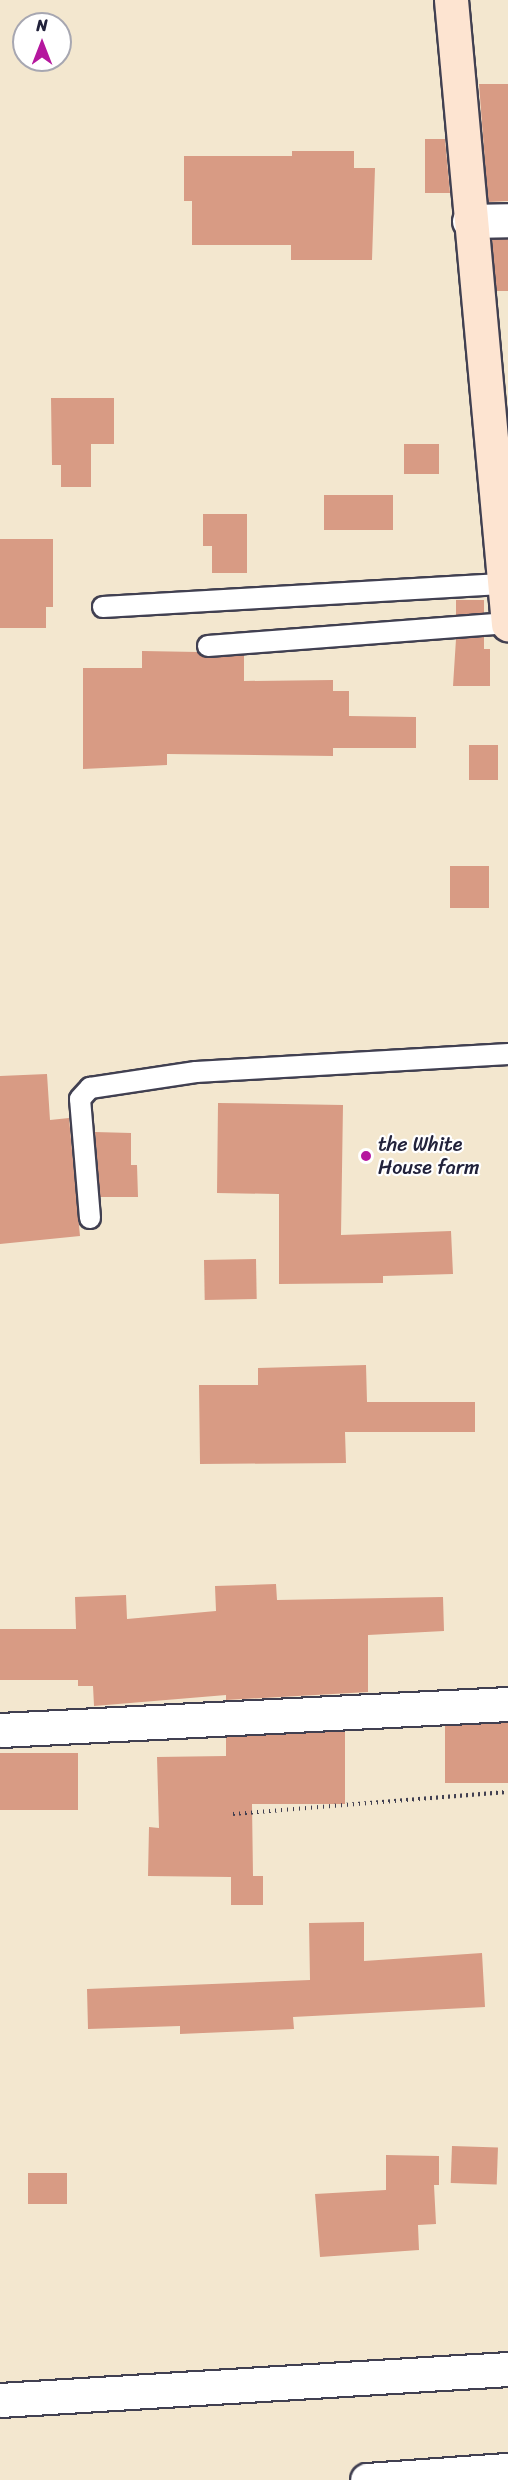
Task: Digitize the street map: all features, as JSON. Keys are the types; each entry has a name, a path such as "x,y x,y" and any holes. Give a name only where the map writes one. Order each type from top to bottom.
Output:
{"street":[{"path":"451,0 469,221 508,624"},
{"path":"469,221 508,220"},
{"path":"0,1730 508,1704"},
{"path":"0,2400 508,2369"},
{"path":"367,2480 508,2470"}],"lane":[{"path":"103,607 505,584"},
{"path":"208,646 508,624"},
{"path":"90,1218 80,1099 90,1088 196,1072 508,1054"}],"path":[{"path":"233,1814 508,1792"}],"building":[{"path":"479,84 508,84 508,201 488,202"},
{"path":"425,139 445,139 450,193 425,193"},
{"path":"292,151 354,151 354,168 375,168 372,260 291,260 291,245 192,245 192,201 184,201 184,156 292,156"},
{"path":"492,239 508,239 508,291 496,291"},
{"path":"51,398 114,398 114,444 91,444 91,487 61,487 61,465 52,465"},
{"path":"404,444 439,444 439,474 404,474"},
{"path":"324,495 393,495 393,530 324,530"},
{"path":"203,514 247,514 247,573 212,573 212,546 203,546"},
{"path":"0,539 53,539 53,607 46,607 46,628 0,628"},
{"path":"456,600 484,600 484,615 456,615"},
{"path":"484,637 484,649 490,649 490,686 453,686 456,639"},
{"path":"142,651 198,652 209,658 244,655 244,681 333,680 333,691 349,691 349,716 416,717 416,748 333,748 333,756 167,754 167,765 83,769 83,668 142,668"},
{"path":"469,745 498,745 498,780 469,780"},
{"path":"450,866 489,866 489,908 450,908"},
{"path":"47,1074 50,1120 69,1118 80,1236 0,1244 0,1076"},
{"path":"218,1103 343,1105 341,1235 451,1231 453,1274 383,1276 383,1283 279,1284 279,1194 217,1193"},
{"path":"95,1132 131,1133 131,1165 137,1165 138,1197 100,1197"},
{"path":"256,1259 257,1299 205,1300 204,1260"},
{"path":"366,1365 367,1402 475,1402 475,1432 345,1432 346,1463 200,1464 199,1385 258,1385 258,1368"},
{"path":"276,1584 277,1600 443,1597 444,1631 368,1635 368,1692 226,1700 226,1695 94,1706 93,1686 78,1686 78,1680 0,1680 0,1629 76,1629 75,1597 126,1595 127,1619 216,1611 215,1586"},
{"path":"445,1723 508,1723 508,1783 445,1783"},
{"path":"345,1731 345,1804 252,1804 253,1876 263,1876 263,1905 231,1905 231,1877 148,1876 149,1827 159,1828 157,1757 226,1756 226,1737"},
{"path":"0,1753 78,1753 78,1810 0,1810"},
{"path":"364,1922 364,1961 482,1953 485,2007 293,2017 294,2029 180,2034 180,2026 88,2029 87,1989 310,1980 309,1923"},
{"path":"452,2146 498,2148 497,2185 451,2183"},
{"path":"386,2155 439,2156 439,2185 434,2185 436,2224 418,2225 419,2250 320,2257 315,2194 386,2190"},
{"path":"28,2173 67,2173 67,2204 28,2204"}],"place":[{"name":"the White House farm","path":"366,1156"}]}
